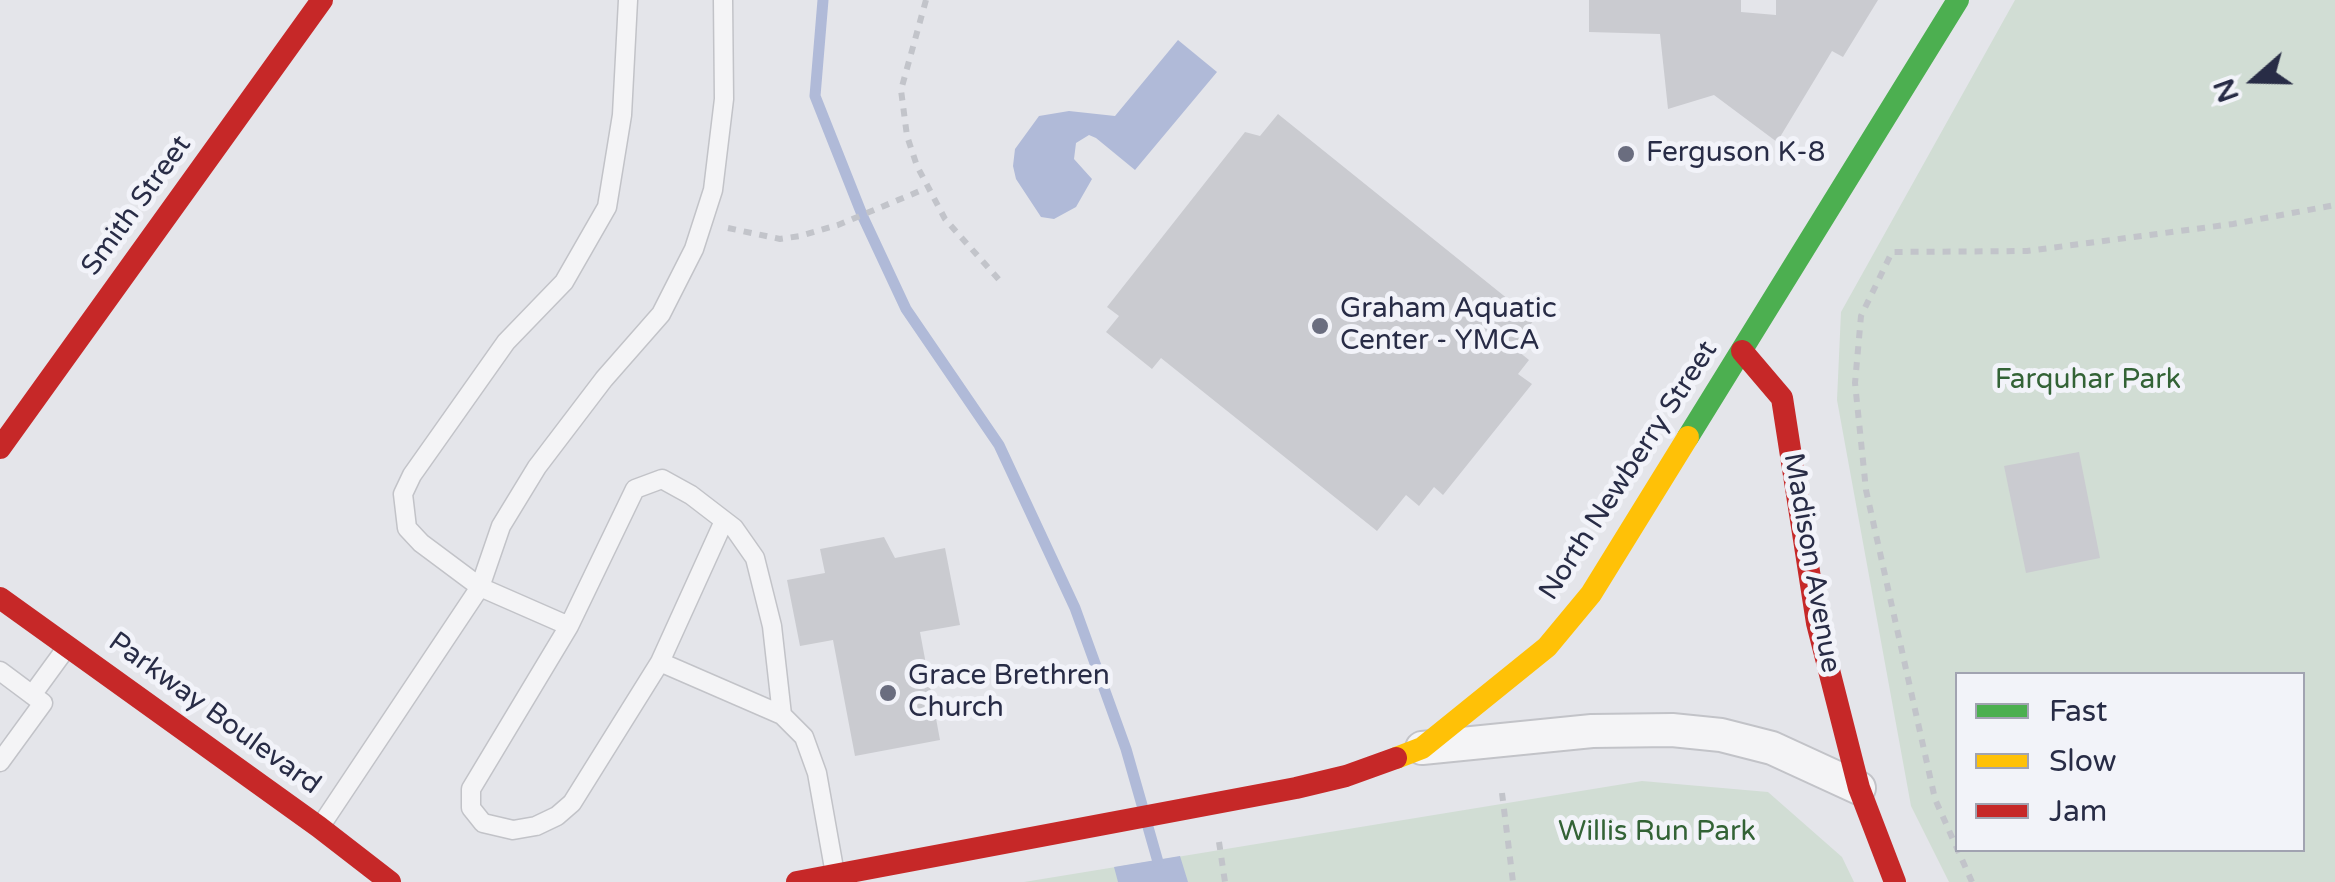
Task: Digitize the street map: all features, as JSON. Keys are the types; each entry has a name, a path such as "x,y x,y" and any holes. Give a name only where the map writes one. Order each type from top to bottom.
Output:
{"street":[{"name":"Smith Street","path":"0,448 322,0"},
{"name":"North Newberry Street","path":"797,882 1346,776 1422,748 1546,647 1592,594 1958,0"},
{"name":"Madison Avenue","path":"1742,351 1782,398 1817,624 1859,788 1895,882"},
{"name":"Parkway Boulevard","path":"0,598 390,882"},
{"path":"1422,748 1592,731 1672,730 1721,735 1772,748 1859,788"}],"lane":[{"path":"569,626 480,587 421,544 407,528 403,494 412,475 506,342 564,282 606,207 622,115 628,0"},
{"path":"319,827 480,587 501,526 537,468 604,380 661,314 694,249 713,190 724,99 723,0"},
{"path":"724,521 660,662 572,803 536,826 514,830 483,823 470,808 471,790 569,626 635,489 662,480 691,495 734,528 755,558 762,579 782,715"},
{"path":"32,695 68,646"},
{"path":"660,662 782,715 804,737 817,773 836,874"},
{"path":"0,671 43,704 0,762"}],"path":[{"path":"926,0 902,90 906,136 944,219 1001,282"},
{"path":"703,220 746,234 780,239 838,225 928,188"},
{"path":"1955,843 1936,799 1866,490 1856,383 1860,316 1892,252 2027,251 2234,224 2335,205"},
{"path":"1502,794 1513,882"},
{"path":"1219,840 1225,882"},
{"path":"1959,852 1972,882"}],"green space":[{"name":"Farquhar Park","path":"2015,0 2335,0 2335,882 1949,882 1911,806 1837,400 1841,312"},
{"name":"Willis Run Park","path":"1642,781 1768,792 1842,857 1854,882 1024,882"}],"water":[{"path":"1178,40 1217,72 1135,170 1096,138 1089,135 1076,143 1074,159 1092,179 1076,207 1054,219 1041,217 1016,179 1013,166 1015,149 1039,116 1069,111 1115,116"},
{"path":"1180,856 1188,882 1118,882 1114,867"}],"building":[{"path":"1589,0 1741,0 1741,12 1776,15 1776,0 1878,0 1843,57 1832,51 1777,142 1714,95 1668,109 1660,34 1589,32"},
{"name":"Graham Aquatic Center - YMCA","path":"1278,114 1534,320 1513,347 1529,360 1518,374 1532,384 1443,495 1434,487 1419,506 1406,495 1377,531 1161,358 1152,369 1106,332 1119,316 1107,307 1245,132 1260,136"},
{"path":"2079,452 2100,558 2026,573 2004,466"},
{"name":"Grace Brethren Church","path":"884,537 895,558 945,548 960,625 920,632 940,740 855,756 833,640 800,646 787,580 825,573 820,549"}],"waterway":[{"path":"823,0 815,96 863,217 906,309 999,445 1075,608 1142,805"},
{"path":"1148,827 1158,862"}],"traffic: fast":[{"path":"1688,437 1958,0"}],"traffic: slow":[{"path":"1396,758 1422,748 1547,647 1591,594 1688,437"}],"traffic: jam":[{"path":"0,448 322,0"},
{"path":"1742,351 1782,398 1817,623 1859,788 1895,882"},
{"path":"0,598 390,882"},
{"path":"797,882 1296,788 1396,758"}],"place":[{"name":"Ferguson K-8","path":"1626,154"},
{"name":"Graham Aquatic Center - YMCA","path":"1320,326"},
{"name":"Grace Brethren Church","path":"888,693"}]}
